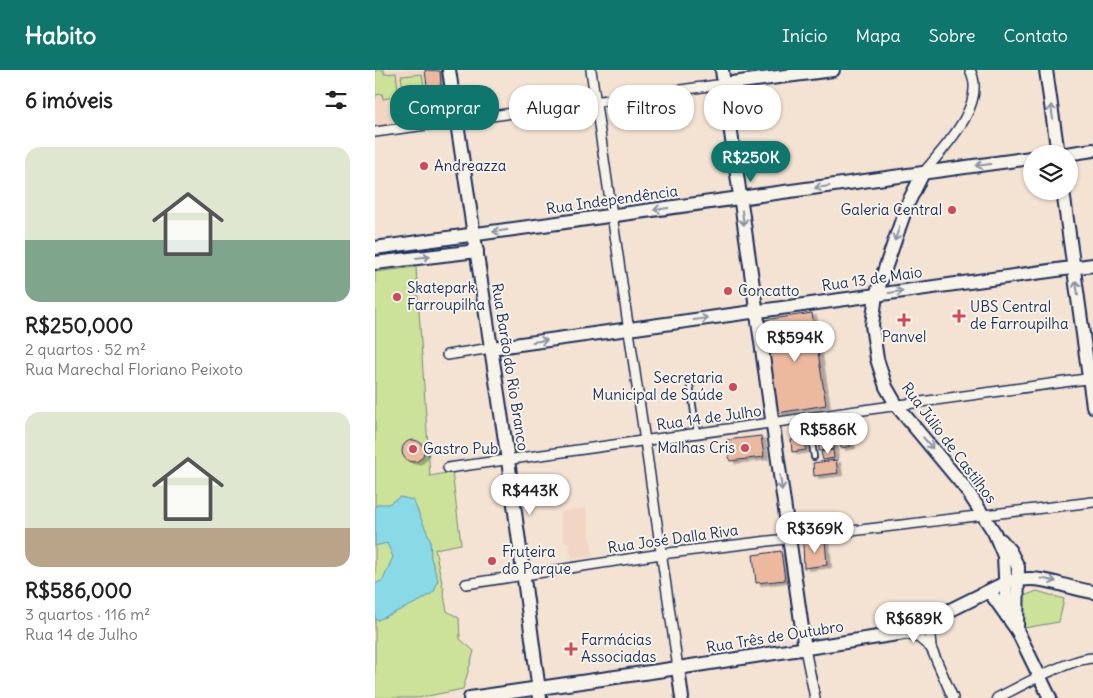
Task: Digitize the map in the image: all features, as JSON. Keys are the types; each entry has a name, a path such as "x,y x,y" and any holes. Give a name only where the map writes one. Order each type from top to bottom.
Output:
{"street":[{"name":"Rua Barão do Rio Branco","path":"449,70 451,85"},
{"path":"591,70 593,85"},
{"path":"722,70 805,649 815,698"},
{"path":"598,101 833,70"},
{"name":"Rua Júlio de Castilhos","path":"970,70 974,91 971,105 963,124 923,173 907,205 876,295 872,325 877,360 885,386 897,406 966,489 994,532 1014,558 1018,567 1019,578"},
{"path":"1046,70 1057,145"},
{"path":"598,121 682,698"},
{"path":"375,132 390,130"},
{"name":"Rua Barão do Rio Branco","path":"458,130 525,576 539,693"},
{"path":"1078,152 1093,150"},
{"name":"Rua Independência","path":"375,248 1023,159"},
{"path":"1064,200 1091,378 1093,406"},
{"path":"375,263 477,250"},
{"name":"Rua 13 de Maio","path":"447,355 1093,265"},
{"name":"Rua 14 de Julho","path":"448,468 1091,378"},
{"name":"Rua José Dalla Riva","path":"466,584 661,554 1093,502"},
{"name":"Rua Júlio de Castilhos","path":"994,532 1003,556 1007,616"},
{"path":"1005,583 1019,578 1038,578 1093,592"},
{"path":"1017,630 1019,578"},
{"name":"Rua Três de Outubro","path":"470,698 539,693 677,668 904,633 1005,583"},
{"path":"987,592 992,595 1017,630 1049,698"},
{"path":"929,622 931,648 953,698"},
{"path":"904,633 919,638 931,648"},
{"path":"997,698 1039,677 1085,658 1093,658"}],"lane":[{"path":"689,385 697,433"},
{"path":"809,418 814,457"}],"shaded area":[{"path":"375,70 448,70 450,85 390,85 390,126 375,128"},
{"path":"586,508 593,556 571,559 569,542 565,543 560,512"}],"green space":[{"path":"375,70 384,70 384,74 396,73 398,85 390,85 390,98 383,99 382,94 376,95 375,100"},
{"path":"422,74 424,85 402,85 401,76"},
{"path":"416,267 430,476 452,472 461,544 435,549 443,588 445,587 443,590 447,611 459,618 460,639 474,651 463,689 418,698 375,698 375,272"},
{"path":"1037,591 1064,599 1059,622 1024,628 1024,596"}],"water":[{"path":"400,497 413,500 430,539 431,558 438,580 434,592 420,601 378,620 375,619 375,584 383,580 393,557 387,543 375,546 375,506 388,504"}],"building":[{"path":"425,70 440,71 441,85 427,85"},
{"path":"812,313 826,405 778,413 764,320"},
{"path":"849,433 851,446 841,448 839,434"},
{"path":"832,435 834,449 819,451 818,436"},
{"name":"Malhas Cris","path":"761,436 764,457 730,461 726,440"},
{"path":"804,438 806,450 792,452 791,440"},
{"name":"Gastro Pub","path":"413,440 421,443 424,451 421,459 413,462 405,459 402,451 405,443"},
{"path":"833,450 834,458 823,460 821,452"},
{"path":"836,460 838,473 814,476 813,463"},
{"path":"825,540 827,565 804,568 803,543"},
{"path":"781,551 785,580 756,583 753,555"}],"place":[{"name":"Andreazza","path":"424,166"},
{"name":"Galeria Central","path":"952,210"},
{"name":"Concatto","path":"728,291"},
{"name":"Skatepark Farroupilha","path":"397,297"},
{"name":"UBS Central de Farroupilha","path":"959,316"},
{"name":"Panvel","path":"904,320"},
{"name":"Secretaria Municipal de Saúde","path":"733,387"},
{"name":"Malhas Cris","path":"745,448"},
{"name":"Gastro Pub","path":"413,449"},
{"name":"Fruteira do Parque","path":"492,561"},
{"name":"Farmácias Associadas","path":"571,649"}]}
